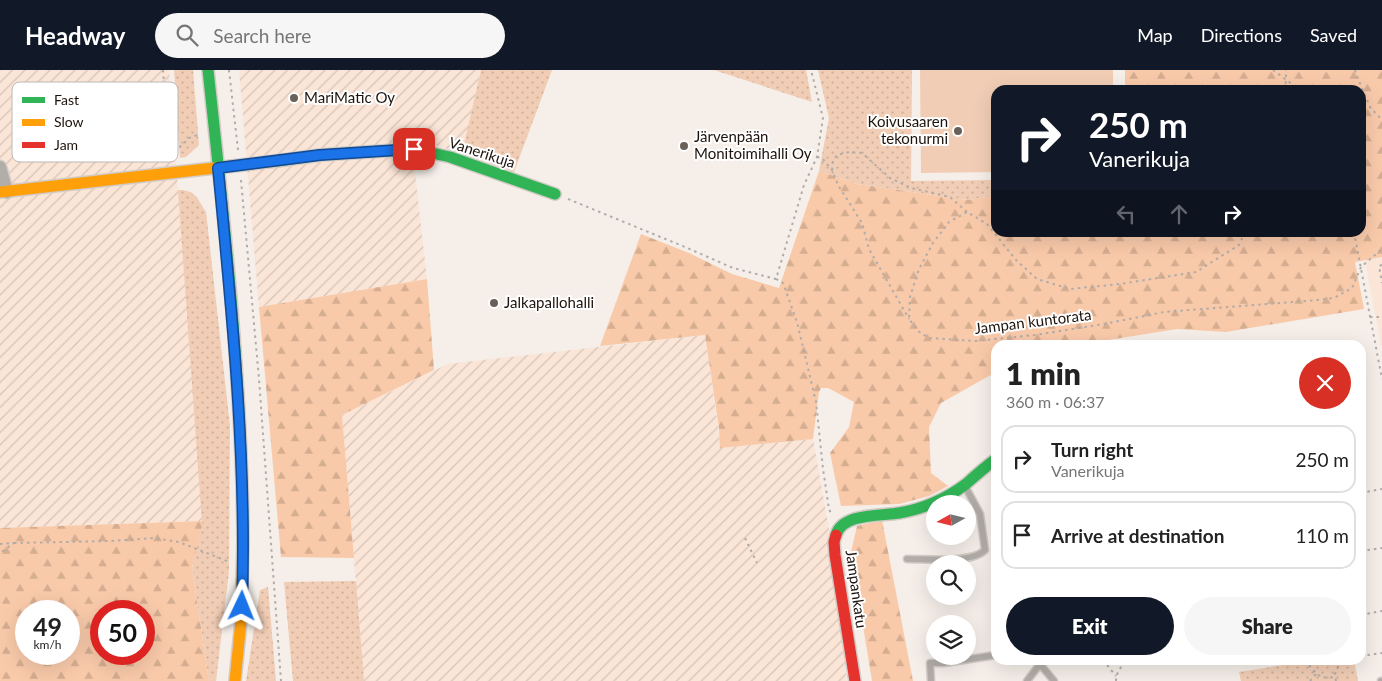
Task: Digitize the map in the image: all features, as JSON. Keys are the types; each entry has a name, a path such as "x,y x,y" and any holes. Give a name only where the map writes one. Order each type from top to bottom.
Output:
{"street":[{"path":"208,70 236,367 242,474 243,567 238,664 235,681"},
{"name":"Vanerikuja","path":"3,192 240,166 320,155 414,149 450,157 555,194"},
{"path":"0,167 3,192"},
{"name":"Jampankatu","path":"854,681 835,555 834,542 837,531 845,523 856,518 899,513 931,505 964,485 991,462"}],"lane":[{"path":"906,559 952,560 980,554 985,550 980,514 964,485"},
{"path":"931,681 930,663 944,663 991,656"},
{"path":"1027,681 1036,665"},
{"path":"1041,665 1054,681"}],"path":[{"path":"229,70 240,166 258,369 281,681"},
{"path":"776,279 804,185 817,157 823,118 811,70"},
{"path":"1273,70 1293,85"},
{"path":"1286,70 1286,85"},
{"path":"1355,70 1361,85"},
{"path":"1366,98 1370,107 1382,120"},
{"path":"178,149 188,138 196,134 236,130"},
{"name":"Jampan kuntorata","path":"991,229 987,224 966,212 950,197 911,188 890,178 862,153 849,152 837,155 833,161 832,170 838,185 862,223 869,249 909,319 918,331 929,338 976,341 1034,335 1164,312 1334,298 1352,288 1361,267"},
{"path":"817,157 822,158 832,170"},
{"path":"555,194 733,268 776,279 783,283 797,322 816,402 829,509 837,531"},
{"path":"909,319 910,297 918,269 933,243 949,222 966,212"},
{"name":"Jampan kuntorata","path":"997,237 1016,260 1037,279 1070,289 1120,284 1196,272 1239,245 1243,237"},
{"path":"1355,237 1382,379"},
{"path":"1361,267 1382,249"},
{"path":"1382,265 1379,266 1382,283"},
{"path":"1370,317 1382,317"},
{"path":"1366,492 1382,489"},
{"path":"0,544 154,538 179,542 243,567"},
{"path":"745,538 758,563"},
{"path":"0,553 14,543"},
{"path":"1366,550 1382,548"},
{"path":"1366,614 1382,611"},
{"path":"1366,655 1382,653"},
{"path":"1107,665 1116,676"},
{"path":"1116,681 1116,676 1122,665"},
{"path":"1309,665 1316,674 1325,679 1335,677"},
{"path":"1336,681 1335,674 1339,665"},
{"path":"1310,681 1316,674"}],"shaded area":[{"path":"0,70 169,70 170,82 12,82 12,162 176,162 203,521 0,528"},
{"path":"174,70 193,70 199,145 186,157 180,158 178,82 175,82"},
{"path":"239,70 481,70 462,153 411,138 427,279 259,307"},
{"path":"481,70 552,70 514,172 462,153"},
{"path":"714,70 806,70 812,102"},
{"path":"818,70 912,70 911,181 991,180 991,197 967,200 857,184 819,171 829,118"},
{"name":"Koivusaaren tekonurmi","path":"920,70 1113,70 1113,85 991,85 991,172 921,173"},
{"path":"178,190 192,193 206,212 230,426 229,571 216,681 209,681 192,568 202,523"},
{"path":"1382,257 1382,350 1365,260"},
{"path":"705,335 721,448 813,439 829,529 847,681 364,681 342,415 448,364"},
{"path":"356,581 364,681 293,681 284,582"},
{"path":"268,587 276,681 246,681 260,590"},
{"path":"1283,665 1355,665 1358,681 1241,681 1239,672"}],"green space":[{"path":"1125,70 1382,70 1382,257 1355,262 1364,309 1226,332 1177,329 1108,340 991,340 991,375 941,403 929,427 931,473 948,486 931,495 926,495 926,497 899,504 841,506 830,453 849,427 854,402 828,388 821,388 819,392 813,439 720,448 719,429 705,335 600,346 641,234 689,253 732,274 779,288 819,171 857,184 967,200 991,197 991,237 1366,237 1366,85 1125,85"},
{"path":"427,279 434,370 342,415 354,558 281,557 259,307"},
{"path":"882,520 913,681 872,681 851,552 857,526"},
{"path":"203,521 192,568 209,681 0,681 0,528"}],"traffic: fast":[{"path":"208,70 232,305 240,422 243,540"},
{"path":"277,161 320,155 414,149 450,157 555,194"},
{"path":"836,535 840,528 854,519 908,511 942,499 966,484 991,463"}],"traffic: slow":[{"path":"0,192 277,161"},
{"path":"235,681 241,621 243,540"}],"traffic: jam":[{"path":"836,535 834,542 835,555 855,681"}],"place":[{"name":"MariMatic Oy","path":"294,98"},
{"name":"Koivusaaren tekonurmi","path":"958,131"},
{"name":"Järvenpään Monitoimihalli Oy","path":"684,146"},
{"name":"Jalkapallohalli","path":"494,303"}],"route":[{"path":"242,606 242,474 229,275 218,168 320,155 414,149"}]}
